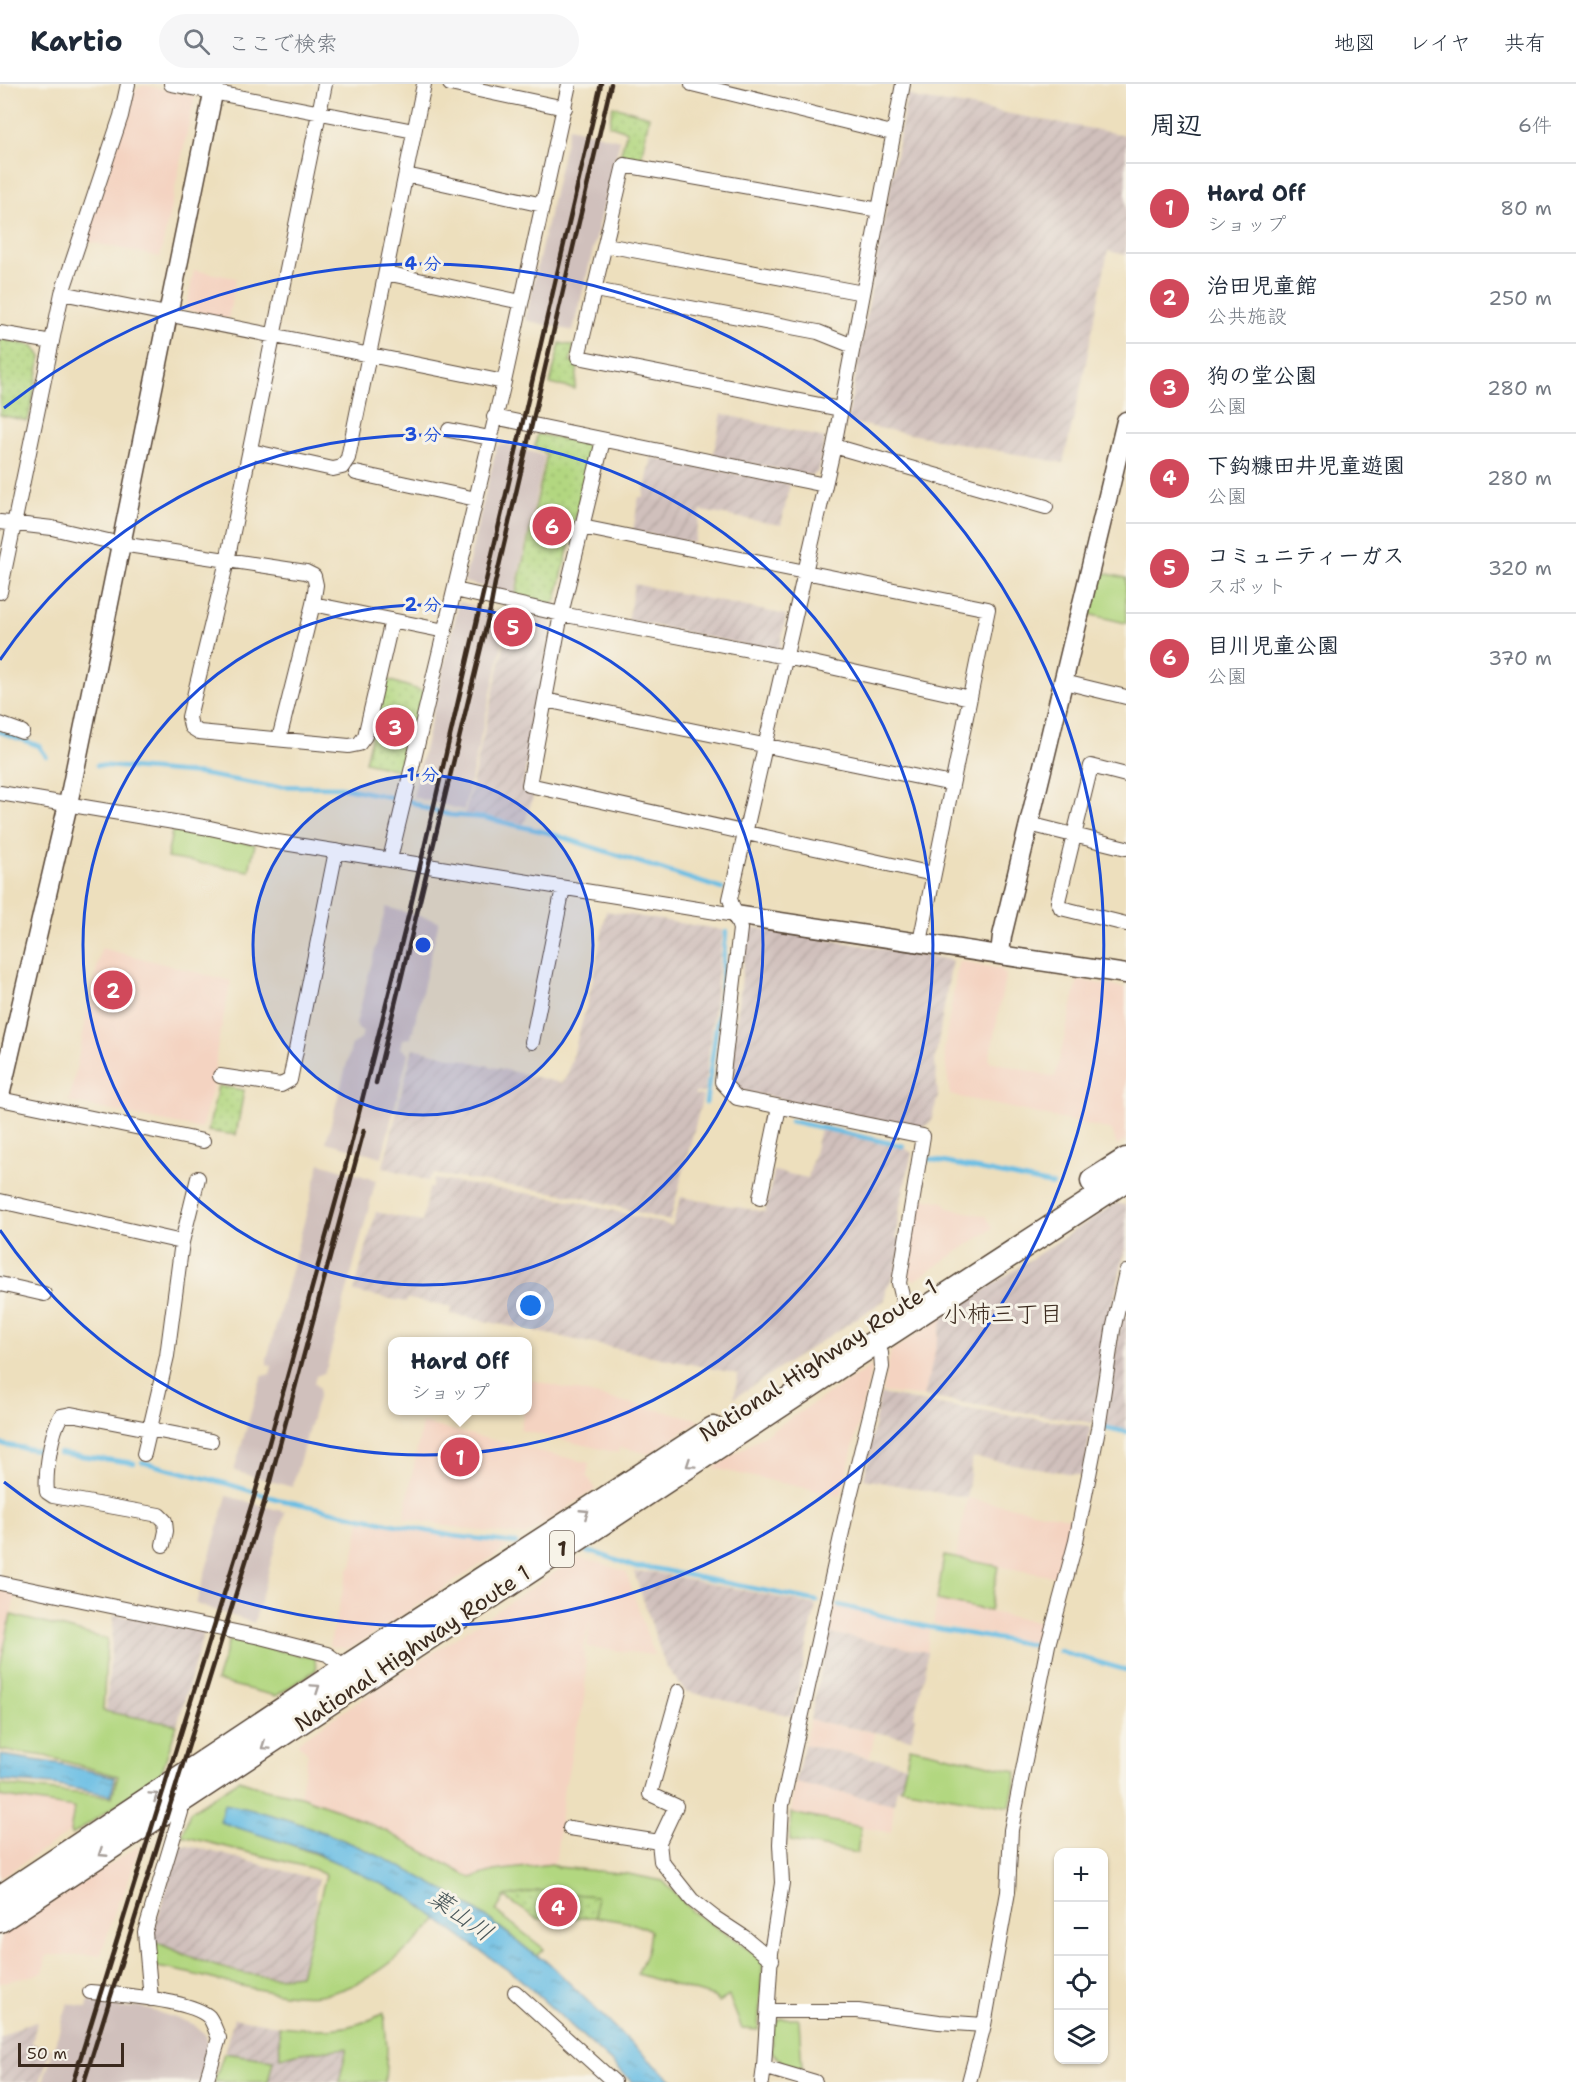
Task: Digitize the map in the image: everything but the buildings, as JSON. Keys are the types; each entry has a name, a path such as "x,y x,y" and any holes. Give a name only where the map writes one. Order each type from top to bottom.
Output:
{"highway":[{"name":"National Highway Route 1","path":"0,1920 178,1803 353,1676 904,1304 1126,1160"},
{"name":"National Highway Route 1","path":"0,1898 353,1676 1126,1179"}],"street":[{"path":"0,592 7,523 62,293 121,116 128,84"},
{"path":"171,84 214,88 319,113 414,131"},
{"path":"325,84 251,452 189,717 191,726 200,732 349,746 359,744 365,736 392,620"},
{"path":"251,452 333,469 342,467 348,458 424,84"},
{"path":"450,84 565,108"},
{"path":"390,859 504,382 569,84"},
{"path":"692,84 892,134"},
{"path":"903,84 834,446 747,834 730,899 740,929 722,1082 737,1098 923,1136 898,1283 904,1304"},
{"path":"203,1141 0,1097 69,804 214,88"},
{"path":"840,409 578,357 624,165 879,210"},
{"path":"406,175 543,205"},
{"path":"606,245 863,292"},
{"path":"386,273 521,302"},
{"path":"595,290 818,332 853,346"},
{"path":"62,293 504,382"},
{"path":"0,333 52,342"},
{"path":"494,417 825,485"},
{"path":"1000,954 1002,936 1126,421"},
{"path":"449,430 490,438"},
{"path":"603,440 561,614 529,785 933,874"},
{"path":"834,446 1046,507"},
{"path":"356,473 476,499"},
{"path":"7,523 52,528 121,544 306,572 314,576 316,585 313,604 279,739"},
{"path":"582,527 988,609 920,942"},
{"path":"454,590 561,614 786,657 970,698"},
{"path":"313,604 445,631"},
{"path":"1064,682 1126,697"},
{"path":"545,700 952,784"},
{"path":"0,724 22,732"},
{"path":"1126,775 1091,766 1058,901 1061,908 1126,924"},
{"path":"0,793 563,888 1126,974"},
{"path":"1029,824 1126,848"},
{"path":"220,1076 281,1085 290,1080 336,851"},
{"path":"532,1042 563,888"},
{"path":"760,1198 779,1107"},
{"path":"144,1454 167,1356 182,1242 198,1178"},
{"path":"0,1201 182,1242"},
{"path":"969,2082 984,2025 1008,1892 1011,1830 1048,1645 1076,1541 1098,1429 1113,1330 1126,1272"},
{"path":"0,1284 44,1294"},
{"path":"762,2082 771,1959 782,1883 780,1844 782,1805 849,1500 882,1367 881,1353 874,1343"},
{"path":"164,1545 165,1521 159,1515 53,1496 47,1492 46,1482 56,1424 61,1416 71,1414 211,1441"},
{"path":"0,1582 260,1637 327,1654 353,1676"},
{"path":"679,1691 650,1794 676,1806 659,1842 661,1861 692,1900 771,1959"},
{"path":"151,1999 145,1932 181,1812 178,1803"},
{"path":"570,1828 659,1842"},
{"path":"90,1992 151,1999 193,2008 209,2018 219,2038 206,2082"},
{"path":"515,1992 614,2082"},
{"path":"768,2012 858,2011 939,2022 984,2025"},
{"path":"764,2067 815,2082"}],"shaded area":[{"path":"144,85 195,96 160,257 85,241 134,91"},
{"path":"907,94 918,99 1126,135 1126,255 1108,251 1063,463 847,422"},
{"path":"569,127 620,140 573,331 525,320"},
{"path":"194,270 236,278 228,319 186,310"},
{"path":"722,414 825,438 818,472 812,476 713,456"},
{"path":"497,445 509,445 545,456 514,595 464,582"},
{"path":"652,457 790,484 781,525 701,511 694,543 633,531 639,497 643,497"},
{"path":"634,584 786,615 780,647 772,651 628,620"},
{"path":"459,602 509,615 464,810 413,797"},
{"path":"522,612 547,618 551,623 523,786 532,788 533,798 524,824 465,814 506,637 517,639"},
{"path":"386,907 439,921 411,1038 403,1039 401,1048 408,1054 382,1157 326,1142 352,1044 361,1039 363,1032 356,1024"},
{"path":"606,911 723,930 704,1093 695,1093 695,1095 703,1096 670,1221 577,1196 434,1174 428,1181 383,1167 413,1048 561,1083 567,1077 591,989"},
{"path":"751,927 952,960 935,1060 938,1097 930,1123 919,1129 738,1090 730,1078 747,932"},
{"path":"101,948 231,981 217,1048 214,1084 201,1129 69,1102"},
{"path":"961,961 1002,969 1002,972 1006,973 989,1061 1055,1077 1078,980 1126,988 1126,1140 1117,1146 1112,1130 950,1095 944,1050 958,964"},
{"path":"821,1125 905,1144 905,1148 912,1153 900,1205 896,1238 903,1239 896,1271 886,1290 885,1300 734,1398 738,1374 451,1314 452,1307 408,1299 406,1302 354,1292 376,1212 422,1222 429,1188 432,1188 434,1179 576,1201 672,1226 681,1197 765,1212 774,1171 808,1178"},
{"path":"320,1163 376,1180 327,1366 324,1373 316,1376 314,1383 319,1388 319,1394 292,1487 234,1471 260,1381 262,1376 270,1374 272,1366 267,1364 267,1359"},
{"path":"922,1198 944,1202 948,1208 986,1216 993,1228 914,1281 908,1275 907,1268 915,1221"},
{"path":"1116,1203 1126,1205 1126,1245 1113,1305 1093,1423 924,1397 943,1317"},
{"path":"1121,1316 1126,1317 1126,1430 1103,1425"},
{"path":"943,1317 924,1397 882,1392 891,1351"},
{"path":"873,1365 841,1496 713,1468"},
{"path":"532,1380 701,1420 649,1454 620,1447 618,1453 520,1430 523,1415 532,1415"},
{"path":"880,1394 980,1411 1091,1426 1084,1476 972,1457 967,1498 864,1479"},
{"path":"422,1423 589,1463 587,1476 596,1489 525,1536 471,1530 404,1518"},
{"path":"227,1496 285,1512 254,1623 196,1604"},
{"path":"967,1498 1074,1519 1060,1578 956,1558"},
{"path":"360,1521 509,1546 350,1649 329,1646 349,1567 352,1567"},
{"path":"577,1558 626,1572 654,1655 587,1647 591,1618 584,1647 586,1672 584,1705 564,1785 556,1859 552,1864 494,1871 471,1878 388,1832 339,1810 300,1796 308,1753 297,1742"},
{"path":"634,1572 653,1572 816,1605 792,1716 685,1691 665,1665"},
{"path":"0,1590 16,1593 0,1663"},
{"path":"937,1600 1049,1625 1044,1644 933,1624"},
{"path":"835,1606 929,1630 927,1652 829,1633"},
{"path":"114,1614 204,1632 177,1725 106,1711"},
{"path":"829,1633 927,1652 925,1673 914,1716 916,1717 911,1739 810,1720"},
{"path":"810,1720 875,1733 870,1757 804,1745"},
{"path":"804,1745 907,1765 902,1789 897,1788 894,1804 795,1783"},
{"path":"795,1783 894,1804 891,1833 791,1813"},
{"path":"0,1796 75,1808 70,1832 0,1878"},
{"path":"140,1845 122,1899 119,1898 101,1955 50,1955 46,1957 43,1973 0,1983 0,1936"},
{"path":"179,1845 199,1848 319,1880 315,1894 316,1905 300,1975 288,1977 248,1974 191,1958 152,1940"},
{"path":"89,2000 122,2008 138,2006 191,2023 206,2035 208,2053 199,2082 43,2082 68,2003 87,2008"},
{"path":"234,2018 279,2026 280,2058 301,2053 347,2048 339,2082 268,2082 272,2060 224,2053"},
{"path":"37,2022 32,2043 51,2049 40,2082 0,2082 0,2038 23,2025"}],"green space":[{"path":"613,106 649,116 641,160 620,156 627,131 609,125"},
{"path":"0,339 34,346 41,357 28,421 0,415"},
{"path":"560,343 574,346 570,362 578,365 575,389 550,384"},
{"path":"537,434 588,444 592,449 556,600 551,604 515,597 547,455 535,447"},
{"path":"1099,572 1126,578 1126,623 1088,614"},
{"path":"385,679 425,692 406,772 365,762"},
{"path":"172,831 255,844 249,871 167,858"},
{"path":"218,1086 244,1090 236,1135 208,1131"},
{"path":"944,1556 998,1566 990,1611 937,1600"},
{"path":"11,1615 107,1639 103,1711 177,1725 161,1774 72,1835 70,1832 74,1808 0,1796 0,1785 112,1797 118,1776 45,1756 0,1750 0,1667"},
{"path":"229,1640 315,1658 316,1670 276,1696 216,1681"},
{"path":"910,1747 1017,1771 1010,1807 901,1788"},
{"path":"239,1780 266,1789 300,1796 339,1810 388,1832 471,1878 494,1871 552,1864 558,1867 628,1874 663,1881 693,1912 763,1959 758,2030 742,2029 729,1996 719,2002 714,1997 637,1974 647,1952 650,1931 632,1923 596,1917 596,1898 538,1891 504,1898 496,1911 544,1949 536,1956 470,1906 413,1873 320,1831 256,1811 224,1804 221,1822 349,1867 409,1897 438,1919 399,1956 369,1977 353,1985 319,1995 274,1992 156,1967 152,1940 205,1962 243,1973 281,1977 300,1975 326,1875 311,1868 182,1836 190,1812"},
{"path":"791,1813 861,1827 857,1853 790,1841"},
{"path":"538,1891 596,1896 596,1917 537,1919 504,1897"},
{"path":"384,2013 387,2048 385,2082 339,2082 347,2048 301,2053 280,2058 279,2026 333,2029 358,2024"},
{"path":"781,2018 798,2018 799,2020 802,2069 784,2064 771,2051 774,2024"},
{"path":"224,2053 273,2060 268,2082 214,2082"}],"water":[{"path":"0,1755 61,1764 115,1777 111,1795 53,1785 0,1781"},
{"name":"葉山川","path":"224,1804 288,1820 352,1844 414,1874 471,1907 536,1956 548,1962 625,2038 674,2082 633,2082 519,1978 409,1897 314,1852 220,1822"}],"waterway":[{"path":"0,732 39,746 46,756"},
{"path":"97,765 200,774 269,786 341,787 399,799"},
{"path":"410,801 424,808 450,815 485,818 549,833 722,889"},
{"path":"706,1103 726,932"},
{"path":"791,1121 903,1146"},
{"path":"929,1159 1053,1185"},
{"path":"1104,1427 1126,1432"},
{"path":"0,1444 43,1451"},
{"path":"59,1453 134,1463"},
{"path":"142,1462 277,1499 392,1524 453,1536 516,1543"},
{"path":"587,1552 594,1552 635,1567 653,1568 817,1601"},
{"path":"839,1605 928,1627 1040,1646"},
{"path":"1059,1651 1126,1670"}],"railway":[{"path":"73,2082 254,1497 345,1168 410,909 601,84"},
{"path":"376,1083 490,610 611,84"},
{"path":"84,2082 265,1500 364,1130"}],"place":[{"name":"目川児童公園","path":"552,526"},
{"name":"コミュニティーガス","path":"513,627"},
{"name":"狗の堂公園","path":"395,727"},
{"name":"治田児童館","path":"113,990"},
{"name":"Hard Off","path":"460,1457"},
{"name":"下鈎糠田井児童遊園","path":"558,1907"}],"district":[{"name":"小柿三丁目","path":"1003,1314"}]}
